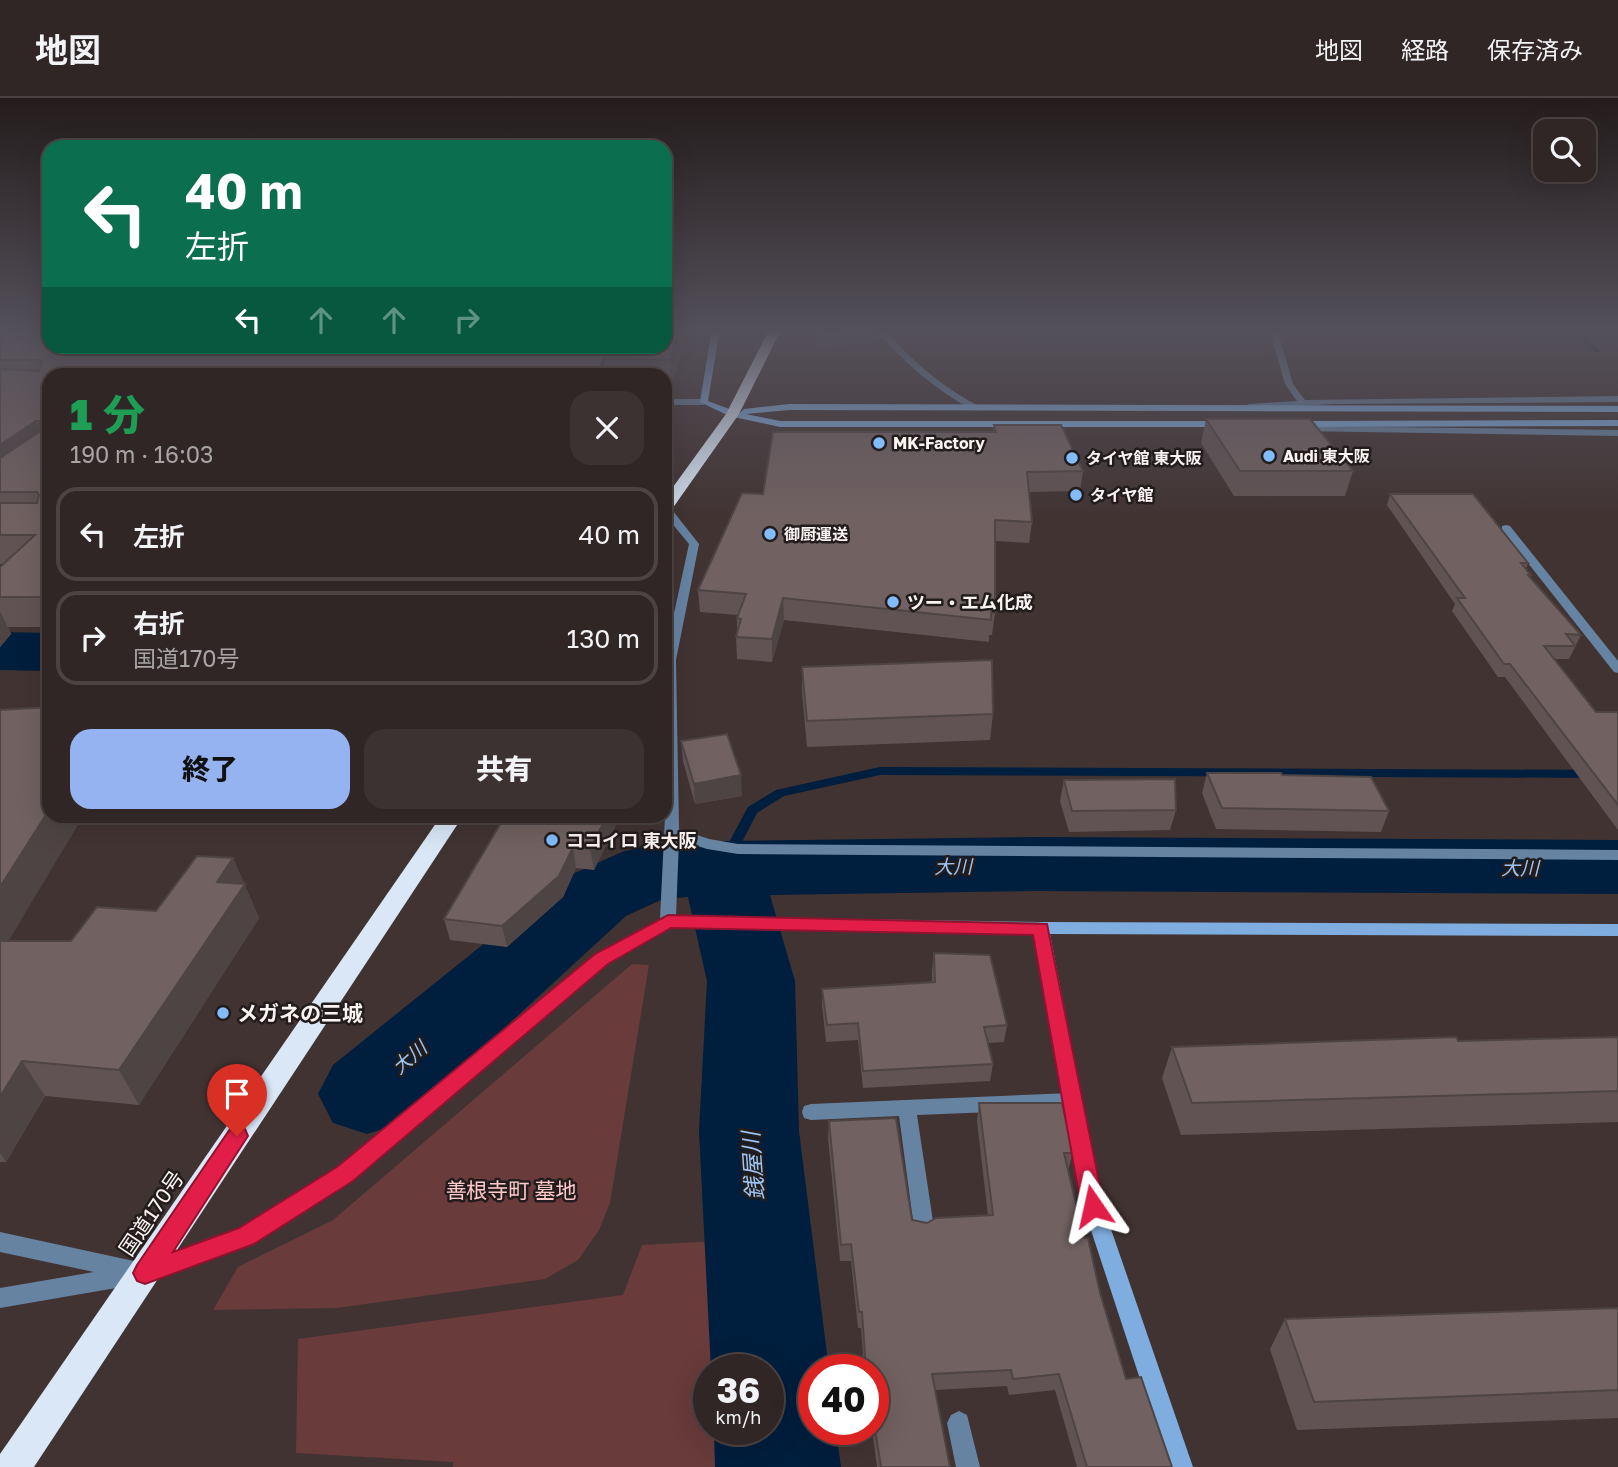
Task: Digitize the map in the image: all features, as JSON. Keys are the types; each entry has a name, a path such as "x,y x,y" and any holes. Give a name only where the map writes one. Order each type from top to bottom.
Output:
{"highway":[{"path":"672,498 732,414 743,392"},
{"name":"国道170号","path":"13,1467 447,823"}],"main road":[{"path":"705,392 704,402 732,414 780,424 1208,424"},
{"path":"732,414 789,407 1618,410"},
{"path":"1288,426 1618,423"},
{"path":"1181,1467 1093,1206 1041,928 1618,930"}],"street":[{"path":"944,392 974,407"},
{"path":"1295,392 1303,403"},
{"path":"1200,409 1303,403 1618,400"},
{"path":"672,402 704,402"},
{"path":"1208,424 1234,425"},
{"path":"1288,426 1618,433"},
{"path":"672,517 694,544 672,650"},
{"path":"1506,528 1618,669"},
{"path":"668,915 672,823"},
{"path":"672,839 750,850 1618,855"},
{"path":"0,1298 145,1273 246,1236 345,1174 601,959 668,915"},
{"path":"668,915 687,922 1041,928"},
{"path":"811,1112 1072,1101"},
{"path":"907,1108 924,1228"},
{"path":"0,1242 145,1273"},
{"path":"959,1423 968,1467"}],"green space":[{"name":"善根寺町 墓地","path":"632,964 649,965 610,1203 599,1230 578,1260 545,1279 337,1308 213,1310 238,1267 333,1220"},
{"path":"720,1241 718,1354 693,1354 693,1445 718,1445 717,1467 453,1467 453,1462 296,1453 298,1339 623,1295 642,1245"}],"building":[{"path":"0,392 42,392 42,597 0,597 0,567 35,535 0,535 0,503 37,503 39,495 37,492 0,492 0,458 39,432 40,421 0,445"},
{"path":"1206,419 1310,419 1353,471 1240,471"},
{"path":"994,425 1061,425 1083,471 1027,472 1032,522 995,520 995,613 991,612 991,620 783,598 772,639 736,637 741,619 737,618 746,594 698,590 742,493 763,494 773,432 996,432"},
{"path":"1390,494 1473,494 1528,563 1521,563 1531,575 1528,575 1581,635 1566,634 1575,646 1544,646 1596,712 1618,712 1618,805 1510,664 1504,664 1457,598 1465,598"},
{"path":"992,660 993,714 807,721 802,667"},
{"path":"42,707 42,821 0,887 0,710"},
{"path":"727,734 741,775 694,784 681,741"},
{"path":"1207,773 1371,777 1389,811 1222,808"},
{"path":"1175,779 1176,810 1072,811 1064,780"},
{"path":"501,823 603,823 590,849 573,847 559,876 502,926 444,919"},
{"path":"197,856 233,858 217,882 245,884 119,1070 22,1061 0,1097 0,941 71,941 97,907 156,911"},
{"path":"934,953 990,955 1007,1025 984,1027 993,1064 863,1071 858,1023 827,1025 822,989 935,982"},
{"path":"1456,1037 1458,1041 1618,1037 1618,1091 1192,1103 1172,1047"},
{"path":"979,1103 1062,1103 1073,1153 1064,1153 1100,1293 1126,1379 1141,1377 1172,1467 1087,1467 1059,1374 1013,1379 1011,1370 932,1374 950,1467 881,1467 878,1445 889,1445 889,1354 865,1354 862,1312 859,1312 851,1244 841,1245 829,1121 896,1118 912,1220 927,1223 936,1218 993,1215"},
{"path":"1618,1308 1618,1390 1314,1402 1285,1319"}],"waterway":[{"path":"0,651 42,652"},
{"path":"722,868 752,810 780,793 880,771 1618,774"},
{"name":"大川","path":"722,868 1040,864 1618,867"},
{"name":"大川","path":"367,1094 597,896 650,872 722,868"},
{"name":"銭屋川","path":"722,868 751,981 749,1131 778,1467"}],"place":[{"name":"MK-Factory","path":"879,443"},
{"name":"Audi 東大阪","path":"1269,456"},
{"name":"タイヤ館 東大阪","path":"1072,458"},
{"name":"タイヤ館","path":"1076,495"},
{"name":"御厨運送","path":"770,534"},
{"name":"ツー・エム化成","path":"893,602"},
{"name":"ココイロ 東大阪","path":"552,840"},
{"name":"メガネの三城","path":"223,1013"}],"route":[{"path":"237,1136 145,1273 246,1236 345,1174 601,959 668,922 1041,928 1093,1206"}]}
